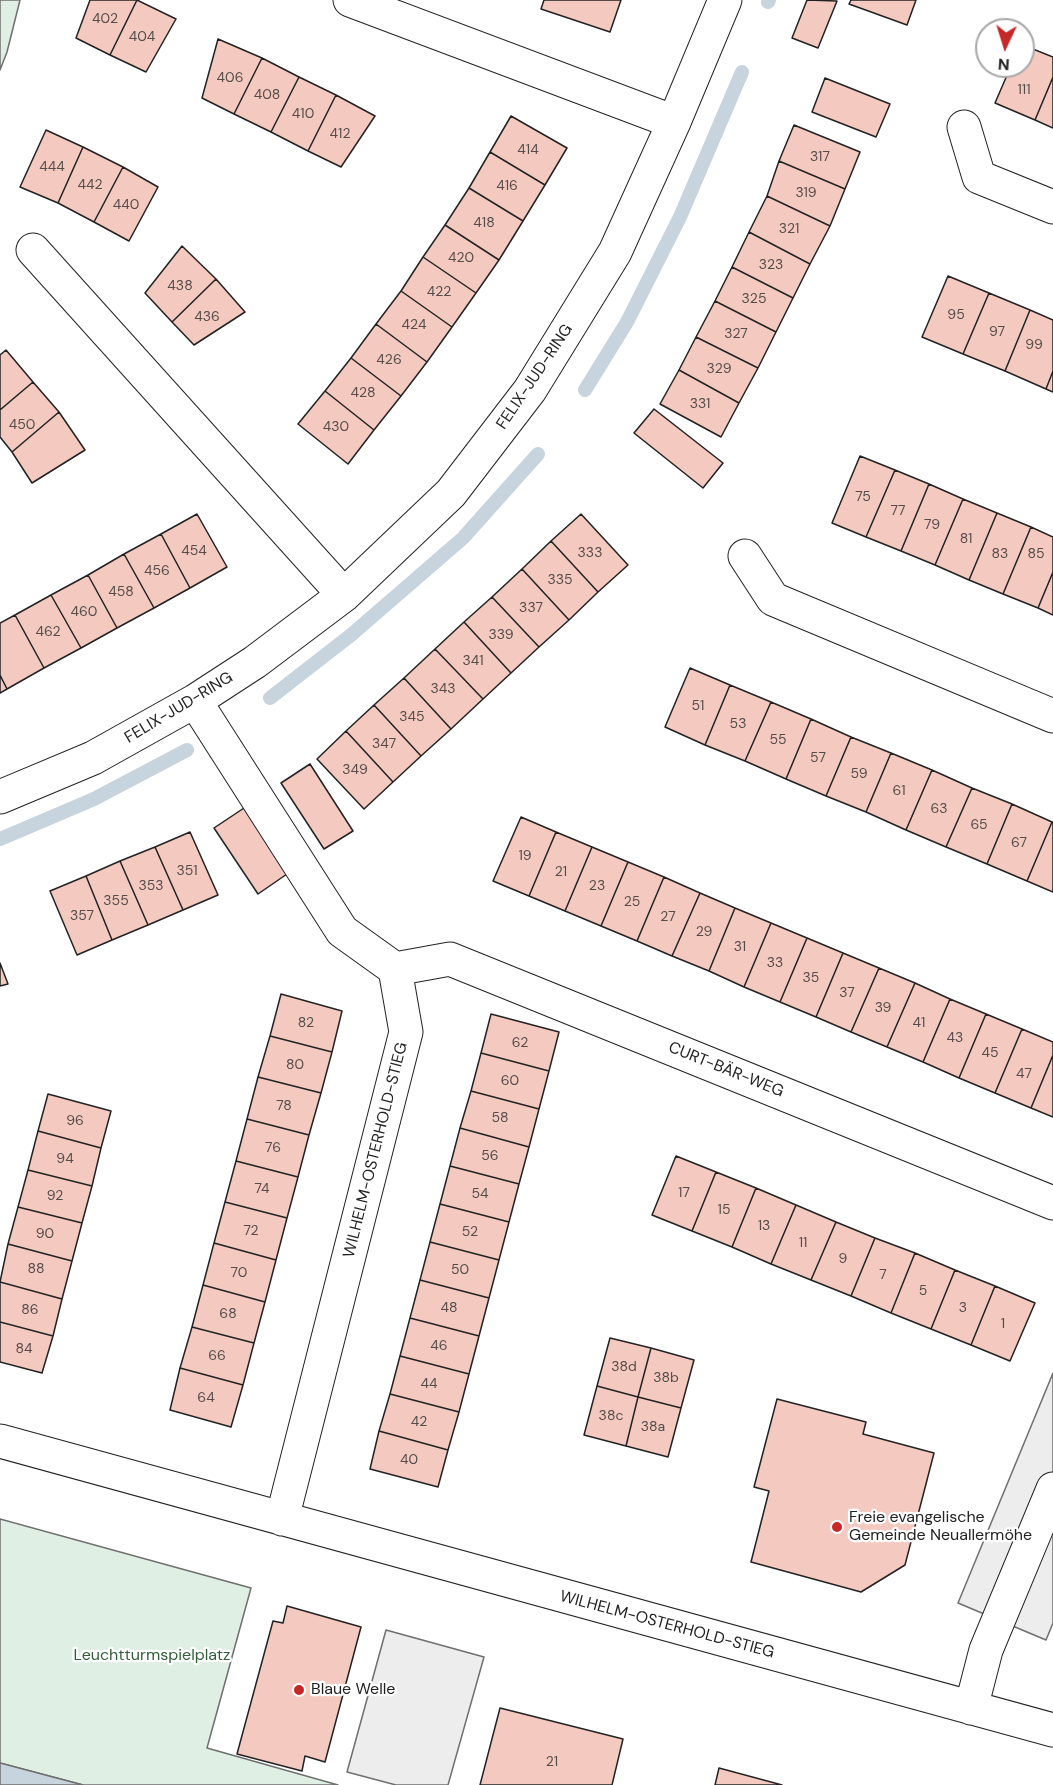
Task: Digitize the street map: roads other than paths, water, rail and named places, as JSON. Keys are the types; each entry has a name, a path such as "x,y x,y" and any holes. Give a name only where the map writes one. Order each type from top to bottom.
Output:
{"street":[{"path":"350,0 674,122"},
{"name":"FELIX-JUD-RING","path":"0,797 93,758 195,701 255,662 344,595 451,493 530,390 615,252 674,122 725,0"},
{"path":"964,127 979,177 1053,207"},
{"path":"33,250 344,595"},
{"path":"745,556 773,599 1053,716"},
{"path":"195,701 342,931 395,969"},
{"name":"CURT-BÄR-WEG","path":"395,969 450,959 1053,1203"},
{"name":"WILHELM-OSTERHOLD-STIEG","path":"282,1519 406,1032 395,969"},
{"name":"WILHELM-OSTERHOLD-STIEG","path":"0,1441 1053,1730"},
{"path":"970,1708 986,1650 1053,1489"}],"waterway":[{"path":"585,390 627,322 680,217 742,72"},
{"path":"270,698 351,635 463,538 538,454"},
{"path":"0,839 94,799 187,750"}],"place":[{"name":"Freie evangelische Gemeinde Neuallermöhe","path":"837,1527"},
{"name":"Blaue Welle","path":"299,1690"}],"park label":[{"name":"Leuchtturmspielplatz","path":"152,1656"}]}
